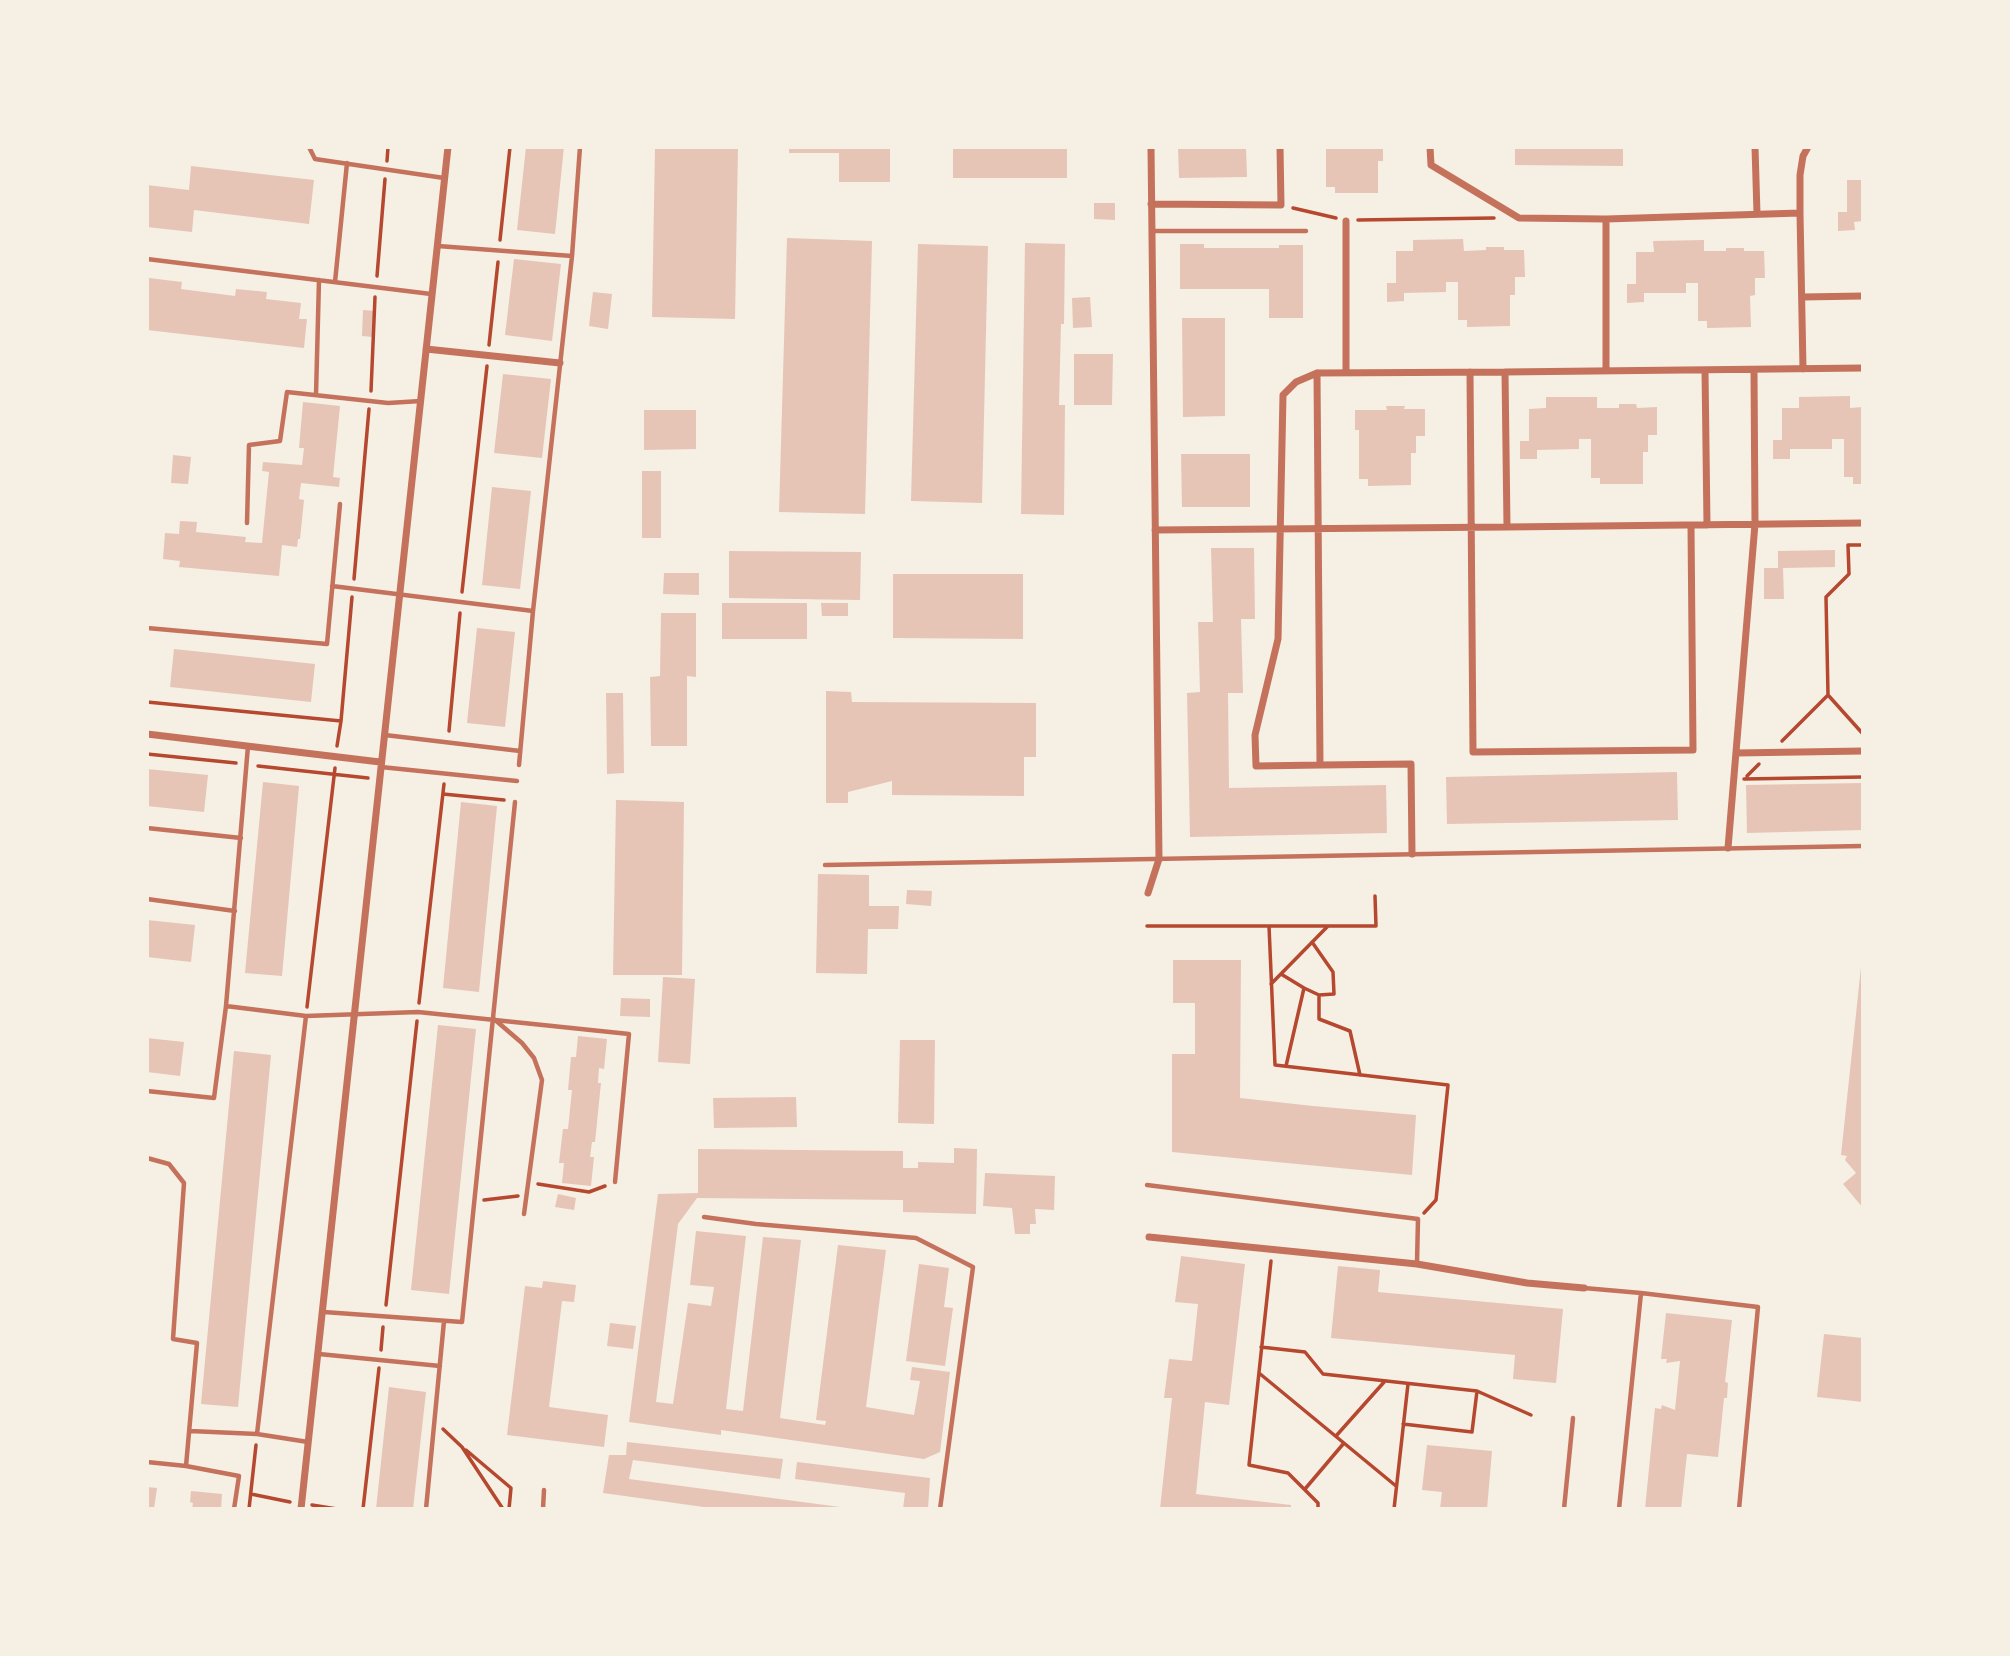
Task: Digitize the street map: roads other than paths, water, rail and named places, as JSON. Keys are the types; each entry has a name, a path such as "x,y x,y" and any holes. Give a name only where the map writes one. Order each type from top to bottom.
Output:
{"street":[{"path":"301,1509 448,147"},
{"path":"1148,893 1159,859 1151,147"},
{"path":"1151,204 1281,205 1280,147"},
{"path":"1430,147 1431,165 1519,218 1606,219 1800,213"},
{"path":"1755,147 1757,214"},
{"path":"1803,369 1800,175 1803,156 1808,147"},
{"path":"1606,219 1606,371"},
{"path":"1346,221 1346,373"},
{"path":"1802,297 1863,296"},
{"path":"426,349 560,363"},
{"path":"1412,854 1411,764 1256,766 1255,735 1278,639 1283,395 1296,382 1317,373 1863,369"},
{"path":"1705,370 1707,525"},
{"path":"1728,848 1755,524 1754,370"},
{"path":"1469,372 1473,752 1693,750 1691,525"},
{"path":"1505,372 1507,527"},
{"path":"1317,373 1320,765"},
{"path":"1155,530 1863,523"},
{"path":"147,734 380,764"},
{"path":"1736,753 1863,751"},
{"path":"1149,1237 1417,1264 1527,1283 1584,1288"}],"lane":[{"path":"309,147 315,159 445,178"},
{"path":"519,765 572,256 580,147"},
{"path":"335,282 346,163"},
{"path":"1152,231 1306,231"},
{"path":"438,246 572,256"},
{"path":"147,259 432,294"},
{"path":"316,395 319,280"},
{"path":"247,523 250,445 280,441 287,392 388,403 421,401"},
{"path":"147,628 327,644 340,504"},
{"path":"332,586 533,611"},
{"path":"383,735 520,751"},
{"path":"147,1091 214,1098 226,1006 248,745"},
{"path":"380,764 445,775 517,781"},
{"path":"324,1312 463,1322 516,802"},
{"path":"147,828 241,838"},
{"path":"825,865 1863,846"},
{"path":"147,900 235,911"},
{"path":"226,1006 306,1016 418,1012 629,1034 615,1182"},
{"path":"257,1434 306,1016"},
{"path":"494,1018 528,1050 542,1080 524,1214"},
{"path":"147,1158 169,1164 184,1183 173,1339 197,1343 186,1466"},
{"path":"1147,1185 1418,1219 1417,1264"},
{"path":"704,1217 916,1238 973,1267 941,1509"},
{"path":"1584,1288 1758,1307 1739,1509"},
{"path":"1619,1509 1642,1293"},
{"path":"426,1509 444,1321"},
{"path":"319,1354 440,1366"},
{"path":"1564,1509 1573,1418"},
{"path":"191,1431 257,1434 309,1442"},
{"path":"147,1462 239,1476 234,1509"},
{"path":"543,1509 544,1490"}]}
